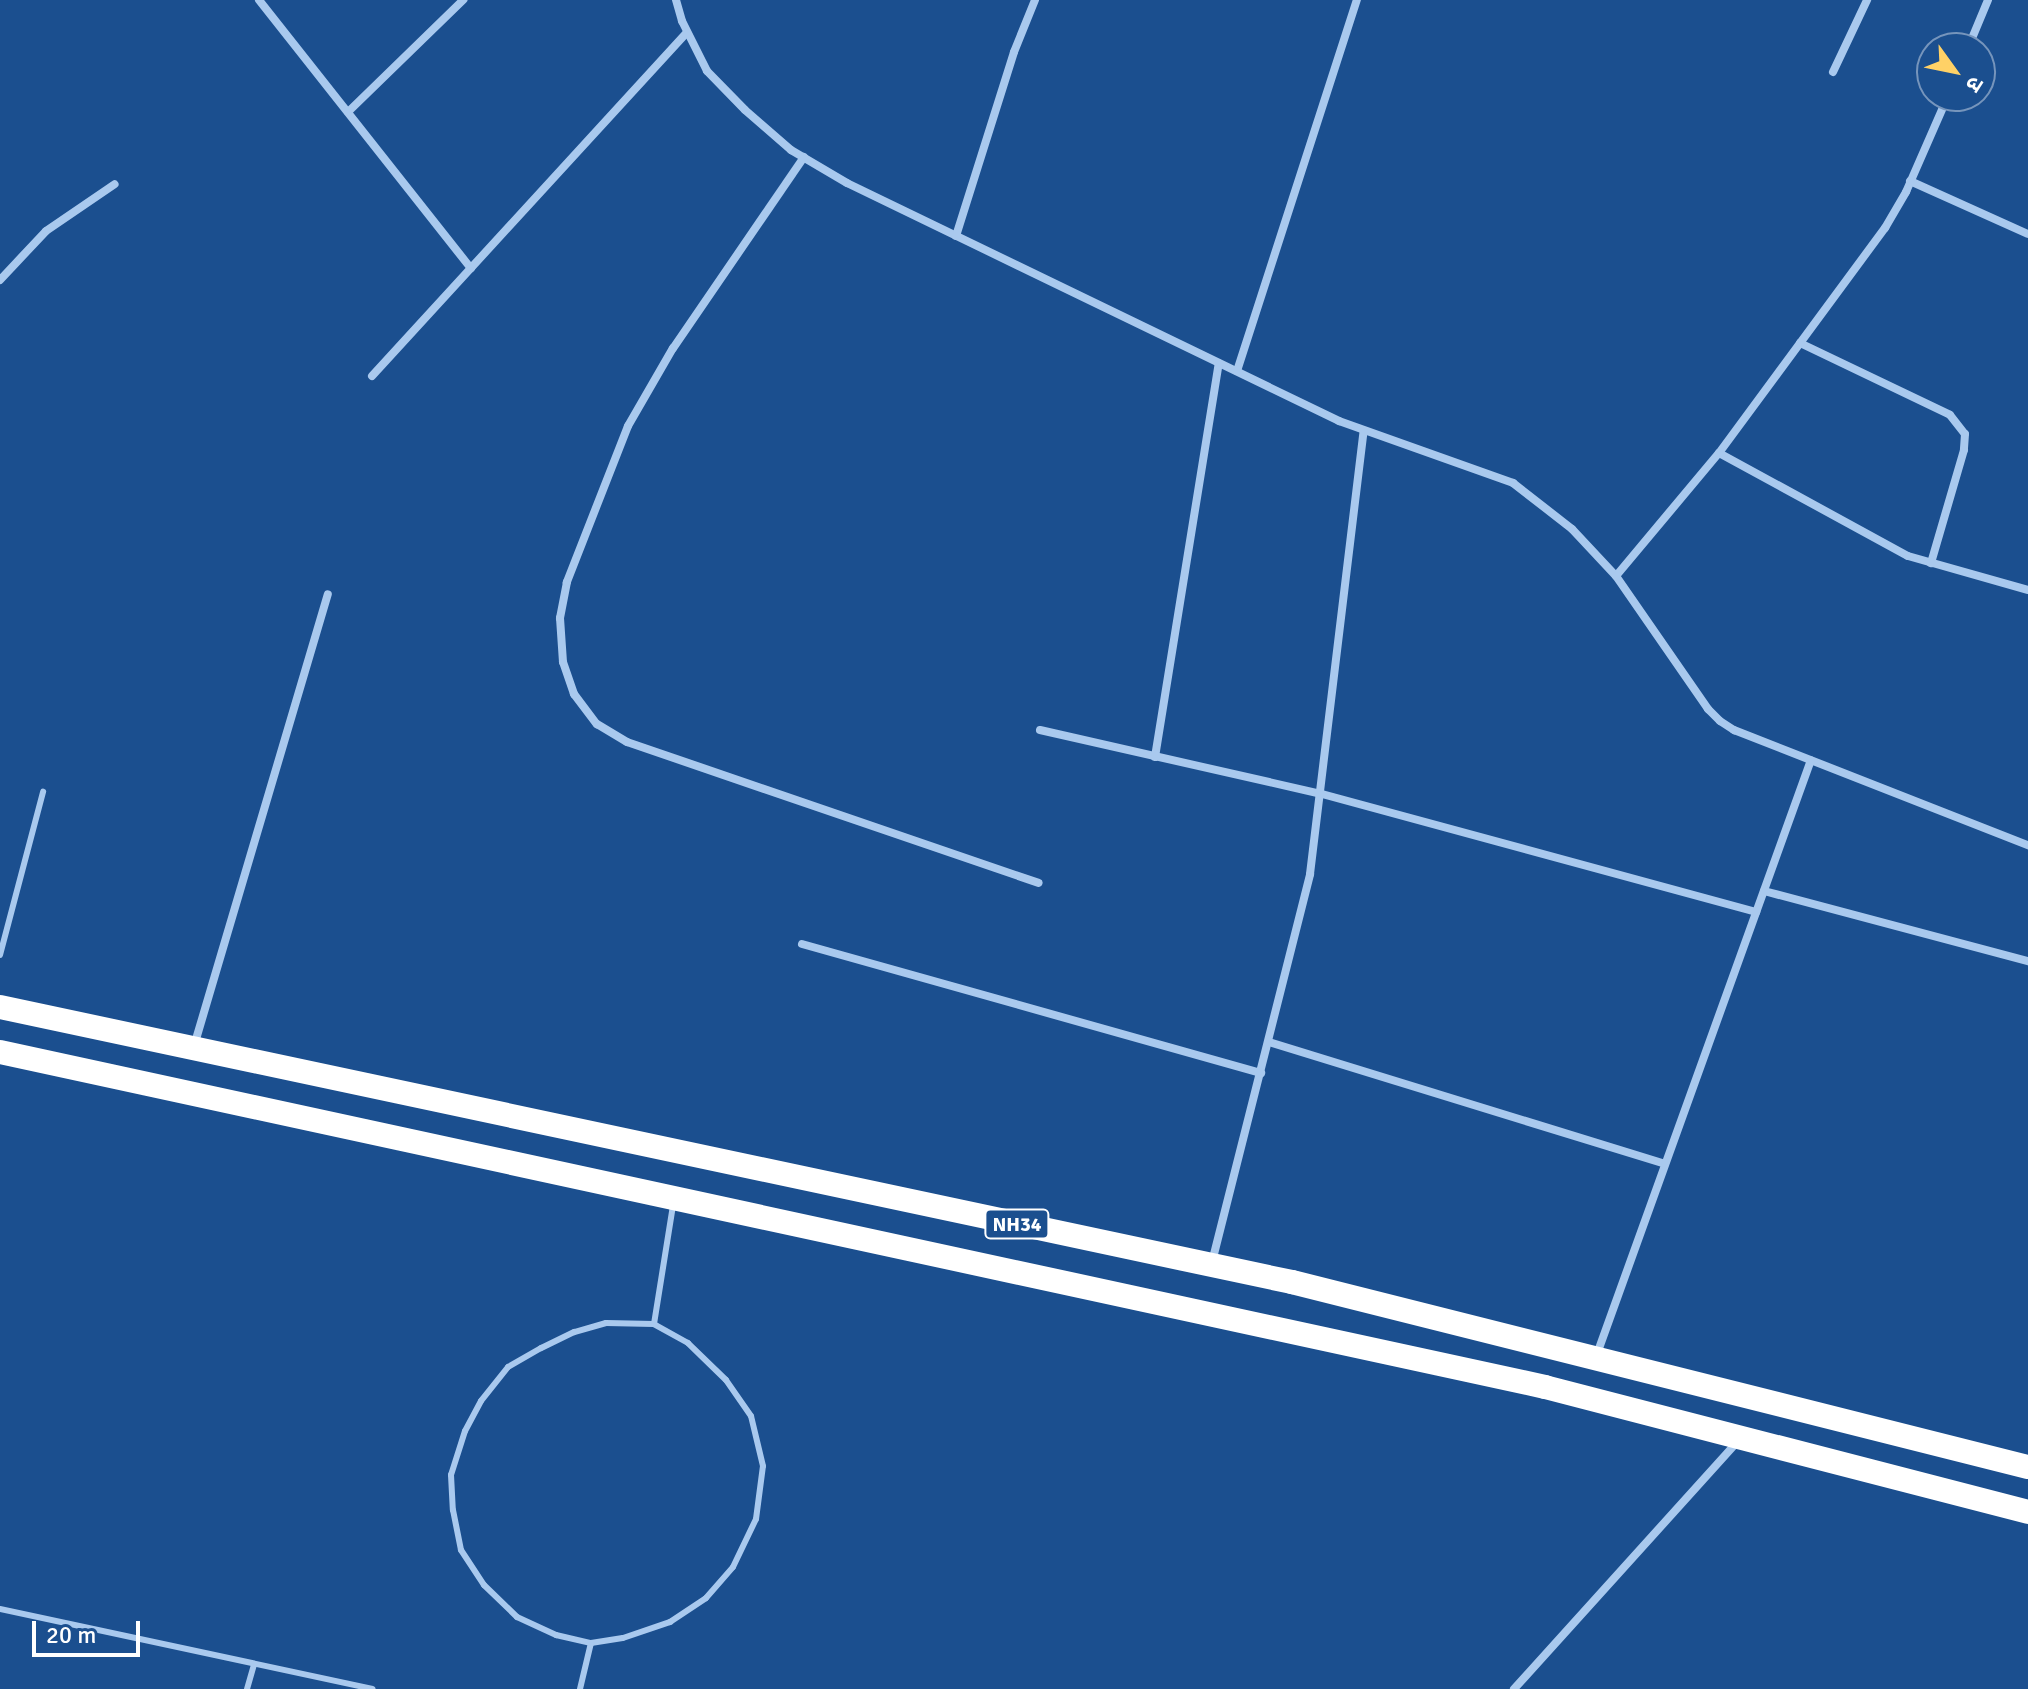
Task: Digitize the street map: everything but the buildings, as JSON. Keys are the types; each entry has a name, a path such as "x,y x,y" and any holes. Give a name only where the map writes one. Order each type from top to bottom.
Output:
{"highway":[{"name":"NH34","path":"0,1007 1322,1289 2028,1467"},
{"name":"NH34","path":"0,1052 1545,1387 2028,1512"}],"street":[{"path":"348,112 463,0"},
{"path":"676,0 687,32 707,71 745,110 804,157 847,183 1364,431 1513,483 1553,513 1616,576 1708,709 1720,721 2028,845"},
{"path":"956,236 1014,52 1035,0"},
{"path":"1237,371 1357,0"},
{"path":"1833,72 1867,0"},
{"path":"1975,32 1988,0"},
{"path":"261,1 471,268"},
{"path":"372,376 687,32"},
{"path":"1616,576 1719,453 1885,228 1941,112"},
{"path":"804,157 673,348 628,426 567,582 560,618 563,662 574,694 597,724 627,742 1039,883"},
{"path":"1910,181 2028,234"},
{"path":"0,280 46,231 115,184"},
{"path":"1800,343 1950,415 1965,434 1964,450 1931,563"},
{"path":"1155,757 1219,363"},
{"path":"1211,1266 1304,904 1322,794 1364,431"},
{"path":"1719,453 1867,537 1931,563 2028,590"},
{"path":"194,1048 328,594"},
{"path":"1040,730 1322,794 1756,912"},
{"path":"1596,1358 1811,760"},
{"path":"1764,891 2028,961"},
{"path":"802,944 1261,1073"},
{"path":"1269,1042 1665,1164"},
{"path":"1514,1689 1741,1438"}],"lane":[{"path":"0,955 43,792"},
{"path":"654,1324 675,1198"},
{"path":"606,1323 654,1324 688,1343 726,1380 751,1416 763,1466 756,1519 733,1567 706,1598 670,1622 623,1638 591,1643 556,1635 517,1617 484,1585 461,1550 453,1510 451,1475 465,1431 481,1401 508,1367 574,1332 606,1323"},
{"path":"0,1609 373,1689"},
{"path":"580,1689 591,1643"},
{"path":"247,1689 254,1664"}]}
